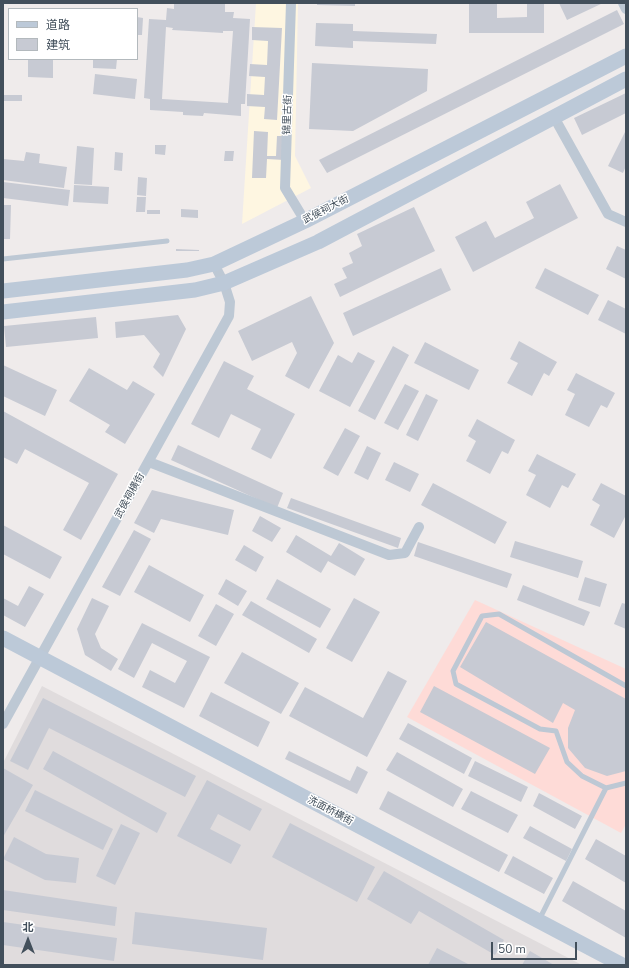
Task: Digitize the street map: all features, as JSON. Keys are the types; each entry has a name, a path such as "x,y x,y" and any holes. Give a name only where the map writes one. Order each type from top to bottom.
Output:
{"main road":[{"name":"武侯祠大街","path":"3,291 187,270 214,264 305,221 626,56"},
{"path":"3,312 195,290 224,283 318,242 626,79"},
{"name":"洗面桥横街","path":"3,638 622,965"}],"street":[{"name":"锦里古街","path":"291,3 285,188 305,221"},
{"path":"622,3 626,9"},
{"path":"554,117 608,214 626,222"},
{"name":"武侯祠横街","path":"3,724 229,316 230,302 224,283 214,264"},
{"path":"149,462 389,555 405,553 419,527"}],"lane":[{"path":"3,260 168,241"},
{"path":"626,686 499,614 482,616 453,671 456,684 540,729 556,731 567,762 582,776 606,788 626,783"},
{"path":"539,921 606,788"}],"shaded area":[{"path":"256,3 298,3 295,156 311,188 242,224"},
{"path":"475,600 626,669 626,824 621,833 407,717"},
{"path":"42,686 582,965 3,965 3,763"}],"building":[{"path":"174,3 225,3 225,12 234,12 233,18 250,19 245,104 241,104 241,116 204,113 203,116 183,115 183,112 150,110 150,99 144,98 149,19 166,20 167,8 174,9","holes":["166,27 173,28 172,30 223,33 223,31 233,31 228,103 162,99"]},
{"path":"317,3 355,3 355,6 317,5"},
{"path":"469,3 497,3 497,18 527,17 527,3 544,3 544,33 469,33"},
{"path":"559,3 603,3 567,20"},
{"path":"617,10 624,24 327,173 319,160"},
{"path":"138,17 143,18 142,35 138,35"},
{"path":"316,23 353,24 353,31 437,34 436,44 353,41 353,48 315,46"},
{"path":"252,27 282,28 277,120 264,119 265,107 247,106 247,94 264,95 265,77 249,76 250,64 267,65 268,41 252,40"},
{"path":"28,60 53,60 53,78 28,77"},
{"path":"93,60 117,60 116,69 93,68"},
{"path":"312,63 428,69 427,91 353,131 309,129"},
{"path":"95,74 137,79 135,99 93,94"},
{"path":"626,93 626,113 582,135 574,118"},
{"path":"4,95 22,95 22,101 4,101"},
{"path":"626,130 626,166 623,173 608,166"},
{"path":"254,131 268,132 267,156 276,156 277,136 284,136 284,160 267,159 266,178 252,178"},
{"path":"155,145 166,145 165,155 155,154"},
{"path":"77,146 94,148 92,185 74,184"},
{"path":"225,151 234,151 233,161 224,161"},
{"path":"26,152 40,154 39,163 67,167 64,188 3,180 3,159 24,161"},
{"path":"115,152 123,153 122,171 114,170"},
{"path":"138,177 147,178 146,196 137,195"},
{"path":"3,182 70,190 68,206 3,198"},
{"path":"560,184 578,218 473,272 455,237 486,221 495,238 534,218 526,202"},
{"path":"74,185 109,187 108,204 73,202"},
{"path":"137,197 146,197 145,212 136,212"},
{"path":"3,205 11,205 10,239 3,239"},
{"path":"414,207 435,251 340,297 334,284 347,278 342,268 353,263 349,253 362,246 357,234"},
{"path":"181,209 198,210 198,218 181,217"},
{"path":"147,210 160,210 160,214 147,214"},
{"path":"617,246 626,250 626,279 606,269"},
{"path":"176,249 199,250 199,251 176,251"},
{"path":"441,268 451,290 353,336 343,313"},
{"path":"545,268 599,295 588,315 535,288"},
{"path":"311,296 334,343 309,389 285,376 297,353 292,342 252,361 238,331"},
{"path":"608,300 626,309 626,334 598,320"},
{"path":"178,315 186,329 163,377 153,367 160,354 144,335 116,338 115,322"},
{"path":"96,317 98,338 6,347 4,326"},
{"path":"519,341 557,362 549,376 544,373 532,396 507,383 518,363 510,359"},
{"path":"425,342 479,370 469,390 414,363"},
{"path":"393,346 409,355 375,420 358,411"},
{"path":"358,352 375,361 350,407 319,391 338,355 352,363"},
{"path":"224,361 254,376 247,389 295,414 271,459 251,449 261,429 231,414 219,438 191,424"},
{"path":"3,365 57,390 45,416 3,396"},
{"path":"89,368 127,390 133,381 155,394 125,444 105,432 110,425 69,401"},
{"path":"576,373 615,393 607,408 601,405 589,427 565,415 575,394 567,390"},
{"path":"405,384 419,391 398,430 384,423"},
{"path":"426,394 438,400 418,441 406,435"},
{"path":"3,411 118,474 81,540 63,530 89,483 25,449 17,464 3,457"},
{"path":"477,419 515,440 508,454 502,451 490,474 466,461 476,441 468,436"},
{"path":"345,428 360,436 338,476 323,468"},
{"path":"178,445 283,493 277,508 171,460"},
{"path":"367,446 381,453 368,480 354,473"},
{"path":"537,454 576,474 568,488 562,485 550,508 526,495 536,475 528,471"},
{"path":"394,462 419,474 410,492 385,480"},
{"path":"433,483 507,522 495,544 421,505"},
{"path":"601,483 626,496 626,515 614,538 590,525 600,505 592,500"},
{"path":"152,490 234,510 228,535 161,519 154,533 134,523"},
{"path":"291,498 401,538 398,548 287,508"},
{"path":"260,516 281,528 272,542 252,531"},
{"path":"3,525 62,557 50,579 3,554"},
{"path":"134,530 151,539 120,596 102,587"},
{"path":"296,535 331,556 339,543 365,559 355,576 328,561 321,573 286,552"},
{"path":"515,541 583,561 578,578 510,557"},
{"path":"418,542 512,574 507,588 414,556"},
{"path":"244,545 264,557 256,572 235,560"},
{"path":"149,565 204,595 190,622 134,592"},
{"path":"585,577 607,584 600,607 578,600"},
{"path":"226,579 247,591 238,606 218,594"},
{"path":"277,579 331,609 320,628 266,599"},
{"path":"523,585 590,612 584,626 517,600"},
{"path":"29,586 44,594 25,627 3,615 3,598 18,606"},
{"path":"92,598 109,606 95,634 101,648 118,659 111,671 85,655 77,629"},
{"path":"354,598 380,612 352,662 326,648"},
{"path":"251,601 317,639 309,653 242,615"},
{"path":"622,603 626,604 626,629 614,624"},
{"path":"216,604 234,614 216,646 198,636"},
{"path":"486,622 626,699 626,771 607,776 585,768 568,748 568,728 575,710 563,703 553,723 460,667"},
{"path":"142,623 210,657 184,708 142,687 150,670 175,683 187,661 152,643 134,678 118,669"},
{"path":"242,652 299,683 281,714 224,683"},
{"path":"388,671 407,681 367,757 289,716 305,687 363,718"},
{"path":"434,686 550,748 535,774 420,712"},
{"path":"211,692 270,722 258,747 199,716"},
{"path":"43,698 196,776 185,797 49,728 28,770 10,761"},
{"path":"408,723 472,758 464,774 399,739"},
{"path":"53,751 167,813 157,833 43,769"},
{"path":"289,751 350,781 357,766 368,772 357,794 285,759"},
{"path":"397,752 463,789 453,807 386,770"},
{"path":"475,761 528,787 521,802 468,776"},
{"path":"3,768 33,785 3,837"},
{"path":"207,780 262,809 250,831 218,814 210,829 241,845 231,864 177,836"},
{"path":"35,790 113,829 103,850 25,811"},
{"path":"388,791 508,855 499,872 379,809"},
{"path":"471,791 518,815 508,833 461,809"},
{"path":"539,793 582,816 575,829 533,806"},
{"path":"290,823 375,867 357,902 272,857"},
{"path":"121,824 140,833 115,885 96,876"},
{"path":"530,826 572,849 566,861 523,838"},
{"path":"14,837 46,854 79,858 76,883 45,880 3,859"},
{"path":"596,839 626,856 626,883 585,859"},
{"path":"513,856 553,878 544,894 504,873"},
{"path":"384,871 504,940 495,955 419,911 411,924 367,899"},
{"path":"573,881 626,911 626,938 562,901"},
{"path":"3,890 117,907 115,926 3,910"},
{"path":"135,912 267,928 263,960 132,944"},
{"path":"3,922 117,938 114,961 3,945"},
{"path":"437,948 470,965 428,965"},
{"path":"530,951 554,965 522,965"}]}
